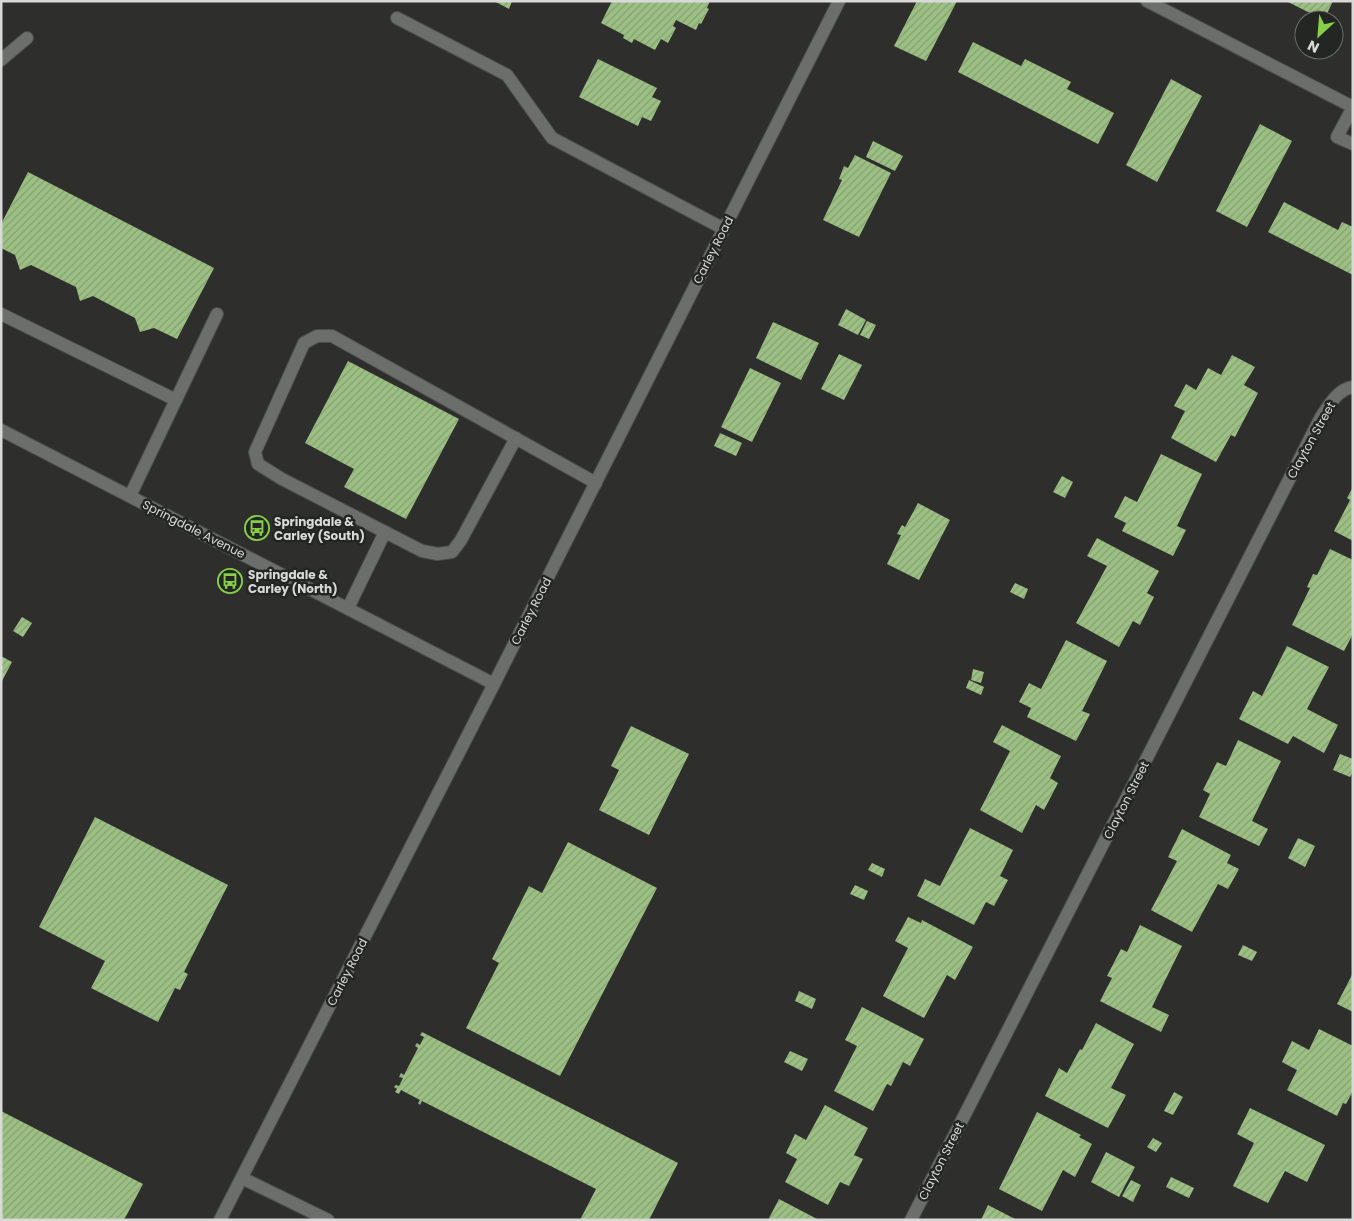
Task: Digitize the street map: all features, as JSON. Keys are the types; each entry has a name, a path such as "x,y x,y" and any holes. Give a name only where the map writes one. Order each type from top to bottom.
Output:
{"street":[{"name":"Carley Road","path":"220,1220 494,684 839,1"},
{"path":"1147,1 1353,107 1337,137 1353,144"},
{"path":"397,18 507,75 552,138 724,229"},
{"path":"1,60 27,38"},
{"path":"1,314 176,400"},
{"path":"130,496 217,314"},
{"path":"516,438 461,540 452,552 438,554 422,551 282,479 258,464 255,452 304,344 317,336 332,336 516,438 596,483"},
{"name":"Clayton Street","path":"911,1220 1321,417 1333,399 1351,387"},
{"name":"Springdale Avenue","path":"1,430 494,684"},
{"path":"348,608 385,532"},
{"path":"242,1178 314,1216 328,1220"}],"building":[{"path":"494,1 512,1 509,9"},
{"path":"612,1 710,1 707,8 709,9 696,30 676,20 673,26 676,28 668,43 661,39 655,50 634,39 632,43 623,38 624,35 601,23"},
{"path":"917,1 957,1 926,61 894,46"},
{"path":"1286,1 1333,1 1329,10 1304,10"},
{"path":"973,42 1021,66 1025,59 1071,82 1067,89 1114,113 1098,144 958,72"},
{"path":"598,59 657,88 652,97 661,101 651,121 642,117 638,126 579,97"},
{"path":"1171,79 1202,96 1157,182 1126,165"},
{"path":"1260,124 1292,141 1247,227 1216,211"},
{"path":"873,141 903,156 895,171 866,157"},
{"path":"855,155 891,173 859,237 823,220 842,180 839,179 844,166 848,168"},
{"path":"28,172 214,268 177,339 154,328 140,332 135,318 93,296 80,301 76,287 31,265 20,270 15,255 1,248 1,224"},
{"path":"1284,202 1338,230 1342,222 1353,227 1353,275 1268,232"},
{"path":"846,309 866,320 858,335 838,325"},
{"path":"867,321 876,325 869,339 860,335"},
{"path":"773,322 819,343 801,380 756,358"},
{"path":"839,354 862,365 844,400 821,389"},
{"path":"1232,355 1255,367 1244,385 1258,393 1235,437 1231,435 1216,462 1171,438 1185,411 1174,406 1186,384 1196,390 1208,368 1221,375"},
{"path":"348,361 459,419 406,519 344,487 354,469 305,443"},
{"path":"750,368 781,383 752,442 721,427"},
{"path":"720,433 742,443 736,456 714,446"},
{"path":"1161,454 1202,474 1177,526 1186,530 1173,556 1122,531 1126,523 1114,517 1125,496 1137,502"},
{"path":"1062,476 1073,482 1065,498 1053,492"},
{"path":"1353,487 1353,541 1334,531 1350,500 1347,498"},
{"path":"918,503 950,520 919,580 887,564 901,535 897,534 902,525 905,527"},
{"path":"1097,538 1159,571 1147,593 1154,597 1140,625 1133,621 1119,647 1076,623 1107,566 1087,556"},
{"path":"1330,549 1353,560 1353,634 1344,651 1292,625 1310,588 1307,587 1313,574 1317,575"},
{"path":"1015,583 1028,589 1024,599 1010,592"},
{"path":"22,617 32,623 23,637 13,631"},
{"path":"1066,640 1107,661 1082,711 1090,714 1076,741 1027,717 1031,708 1019,702 1029,683 1041,689"},
{"path":"1287,646 1329,667 1307,709 1338,725 1324,753 1293,736 1288,744 1239,719 1253,691 1262,696"},
{"path":"1,656 12,662 1,683"},
{"path":"973,669 984,672 981,683 971,680"},
{"path":"969,680 984,687 981,695 966,688"},
{"path":"1002,725 1061,756 1050,778 1058,783 1044,810 1036,805 1022,833 980,810 1010,751 993,742"},
{"path":"631,726 689,754 649,835 599,810 619,770 611,766"},
{"path":"1238,740 1281,761 1252,821 1268,829 1259,846 1199,817 1210,794 1203,790 1217,762 1226,766"},
{"path":"1340,754 1353,759 1353,771 1350,777 1333,770"},
{"path":"95,817 228,885 184,972 188,974 180,990 175,988 158,1022 91,988 105,961 39,927"},
{"path":"970,828 1013,850 1000,876 1008,880 994,906 986,902 974,925 917,896 925,879 940,886"},
{"path":"1182,829 1231,855 1227,863 1239,869 1228,889 1218,884 1192,932 1151,910 1177,861 1168,857"},
{"path":"1298,838 1315,846 1305,867 1288,858"},
{"path":"568,842 657,888 560,1076 466,1028 499,963 492,959 529,886 542,893"},
{"path":"872,863 885,869 882,877 868,870"},
{"path":"855,885 868,891 864,900 850,894"},
{"path":"908,917 921,923 922,920 973,947 955,980 947,975 924,1018 883,996 908,948 895,941"},
{"path":"1140,925 1182,946 1152,1007 1169,1015 1161,1032 1100,1001 1112,978 1107,976 1121,949 1127,952"},
{"path":"1243,945 1257,952 1252,961 1238,955"},
{"path":"1353,973 1353,1012 1337,1004"},
{"path":"799,991 816,999 812,1009 795,1001"},
{"path":"862,1007 924,1039 910,1066 903,1062 891,1086 887,1084 873,1111 834,1091 857,1046 845,1040"},
{"path":"1096,1023 1134,1044 1111,1088 1126,1095 1108,1128 1045,1096 1059,1068 1067,1073"},
{"path":"1319,1029 1353,1046 1353,1091 1346,1104 1343,1103 1337,1116 1287,1090 1297,1070 1282,1062 1292,1041 1309,1050"},
{"path":"422,1032 678,1163 649,1220 580,1220 596,1189 422,1101 420,1105 418,1103 420,1100 401,1090 399,1094 395,1092 397,1089 394,1087 396,1085 399,1086 403,1078 399,1077 401,1073 404,1075 418,1048 415,1046 417,1043 420,1045 424,1037 420,1035"},
{"path":"790,1051 808,1059 802,1071 784,1062"},
{"path":"1174,1092 1183,1097 1173,1115 1164,1111"},
{"path":"825,1105 868,1128 854,1155 863,1159 849,1186 840,1182 828,1205 785,1182 797,1159 786,1153 795,1134 806,1140"},
{"path":"1250,1108 1325,1145 1307,1182 1285,1171 1268,1203 1233,1186 1254,1143 1237,1134"},
{"path":"1,1111 143,1184 124,1220 1,1220"},
{"path":"1037,1112 1081,1135 1079,1137 1092,1144 1075,1177 1063,1170 1042,1211 999,1189"},
{"path":"1153,1138 1162,1143 1156,1152 1147,1147"},
{"path":"1106,1152 1135,1167 1119,1197 1091,1182"},
{"path":"1171,1177 1194,1188 1189,1198 1166,1187"},
{"path":"1131,1180 1141,1185 1133,1202 1122,1196"},
{"path":"779,1199 819,1220 768,1220"},
{"path":"988,1205 1017,1220 981,1220"}],"place":[{"name":"Springdale & Carley (South)","path":"257,528"},
{"name":"Springdale & Carley (North)","path":"230,581"}]}
